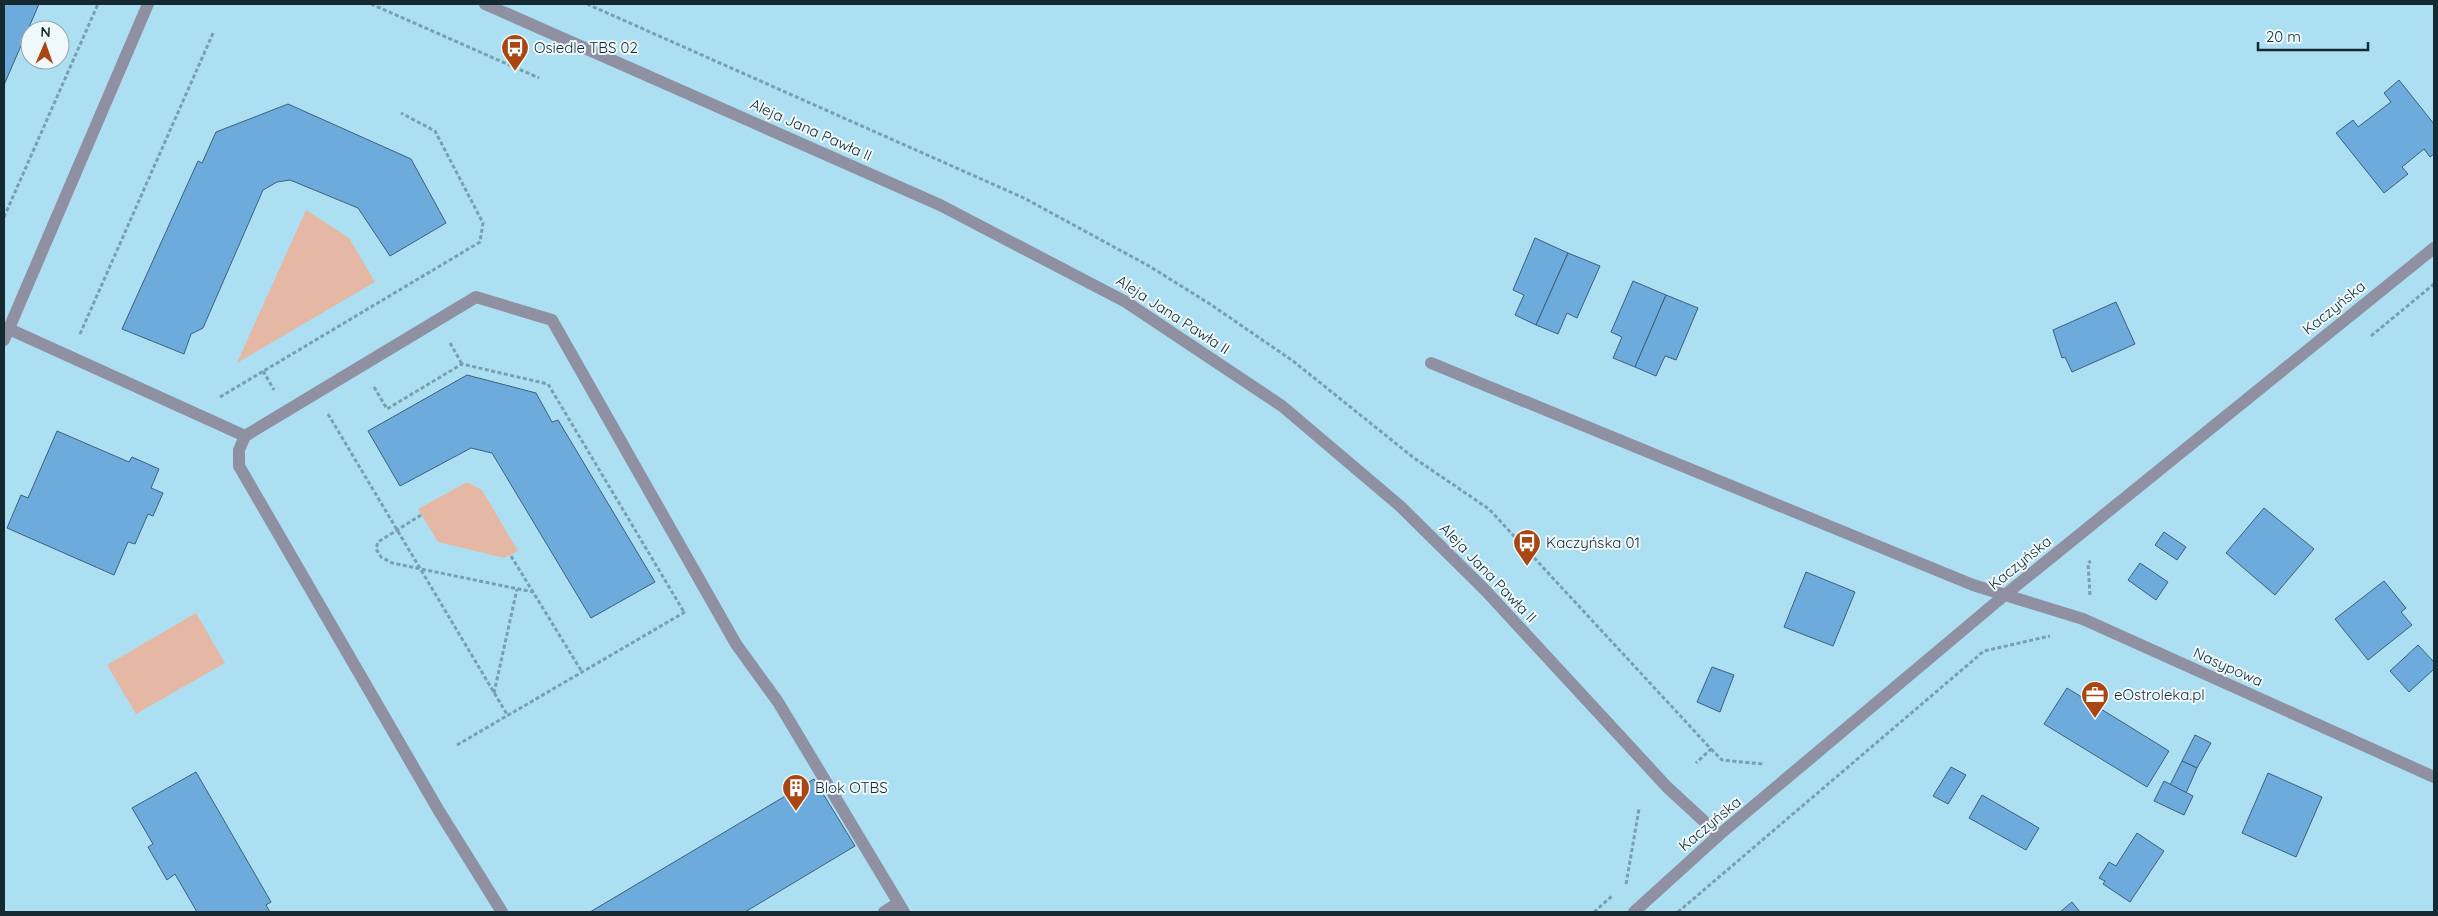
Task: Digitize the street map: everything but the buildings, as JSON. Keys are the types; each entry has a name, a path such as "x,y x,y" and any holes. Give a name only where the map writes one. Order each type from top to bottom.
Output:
{"street":[{"path":"148,4 6,335 245,436"},
{"name":"Aleja Jana Pawła II","path":"485,4 940,205 1126,302 1282,406 1420,526 1486,591 1666,787 1719,835"},
{"name":"Kaczyńska","path":"1634,912 1719,835 2006,594 2434,248"},
{"path":"502,912 439,811 239,466 239,450 245,436 476,297 552,320 736,644 778,702 901,908 884,912"},
{"name":"Nasypowa","path":"1431,363 1973,585 2083,619 2434,777"}],"path":[{"path":"4,217 98,4"},
{"path":"371,4 539,78"},
{"path":"88,340 80,336 214,31"},
{"path":"217,398 480,242 483,223 435,130 400,113"},
{"path":"2365,340 2434,284"},
{"path":"448,340 462,364"},
{"path":"372,384 387,409 462,364 548,384 684,612"},
{"path":"326,412 508,716"},
{"path":"421,515 378,542 376,549 387,561 533,592"},
{"path":"511,556 582,672"},
{"path":"2091,599 2088,564 2096,557"},
{"path":"494,693 517,589"},
{"path":"457,745 709,597"},
{"path":"1678,912 1984,652 2052,636"},
{"path":"1667,700 1711,749 1696,763"},
{"path":"1626,884 1639,809"}],"shaded area":[{"path":"306,210 349,238 375,282 237,363"},
{"path":"467,482 482,490 518,551 504,558 438,542 418,509"},
{"path":"196,613 225,663 136,714 107,665"}],"place":[{"name":"Osiedle TBS 02","path":"515,72"},
{"name":"Kaczyńska 01","path":"1527,567"},
{"name":"eOstroleka.pl","path":"2095,719"},
{"name":"Blok OTBS","path":"796,812"}]}
